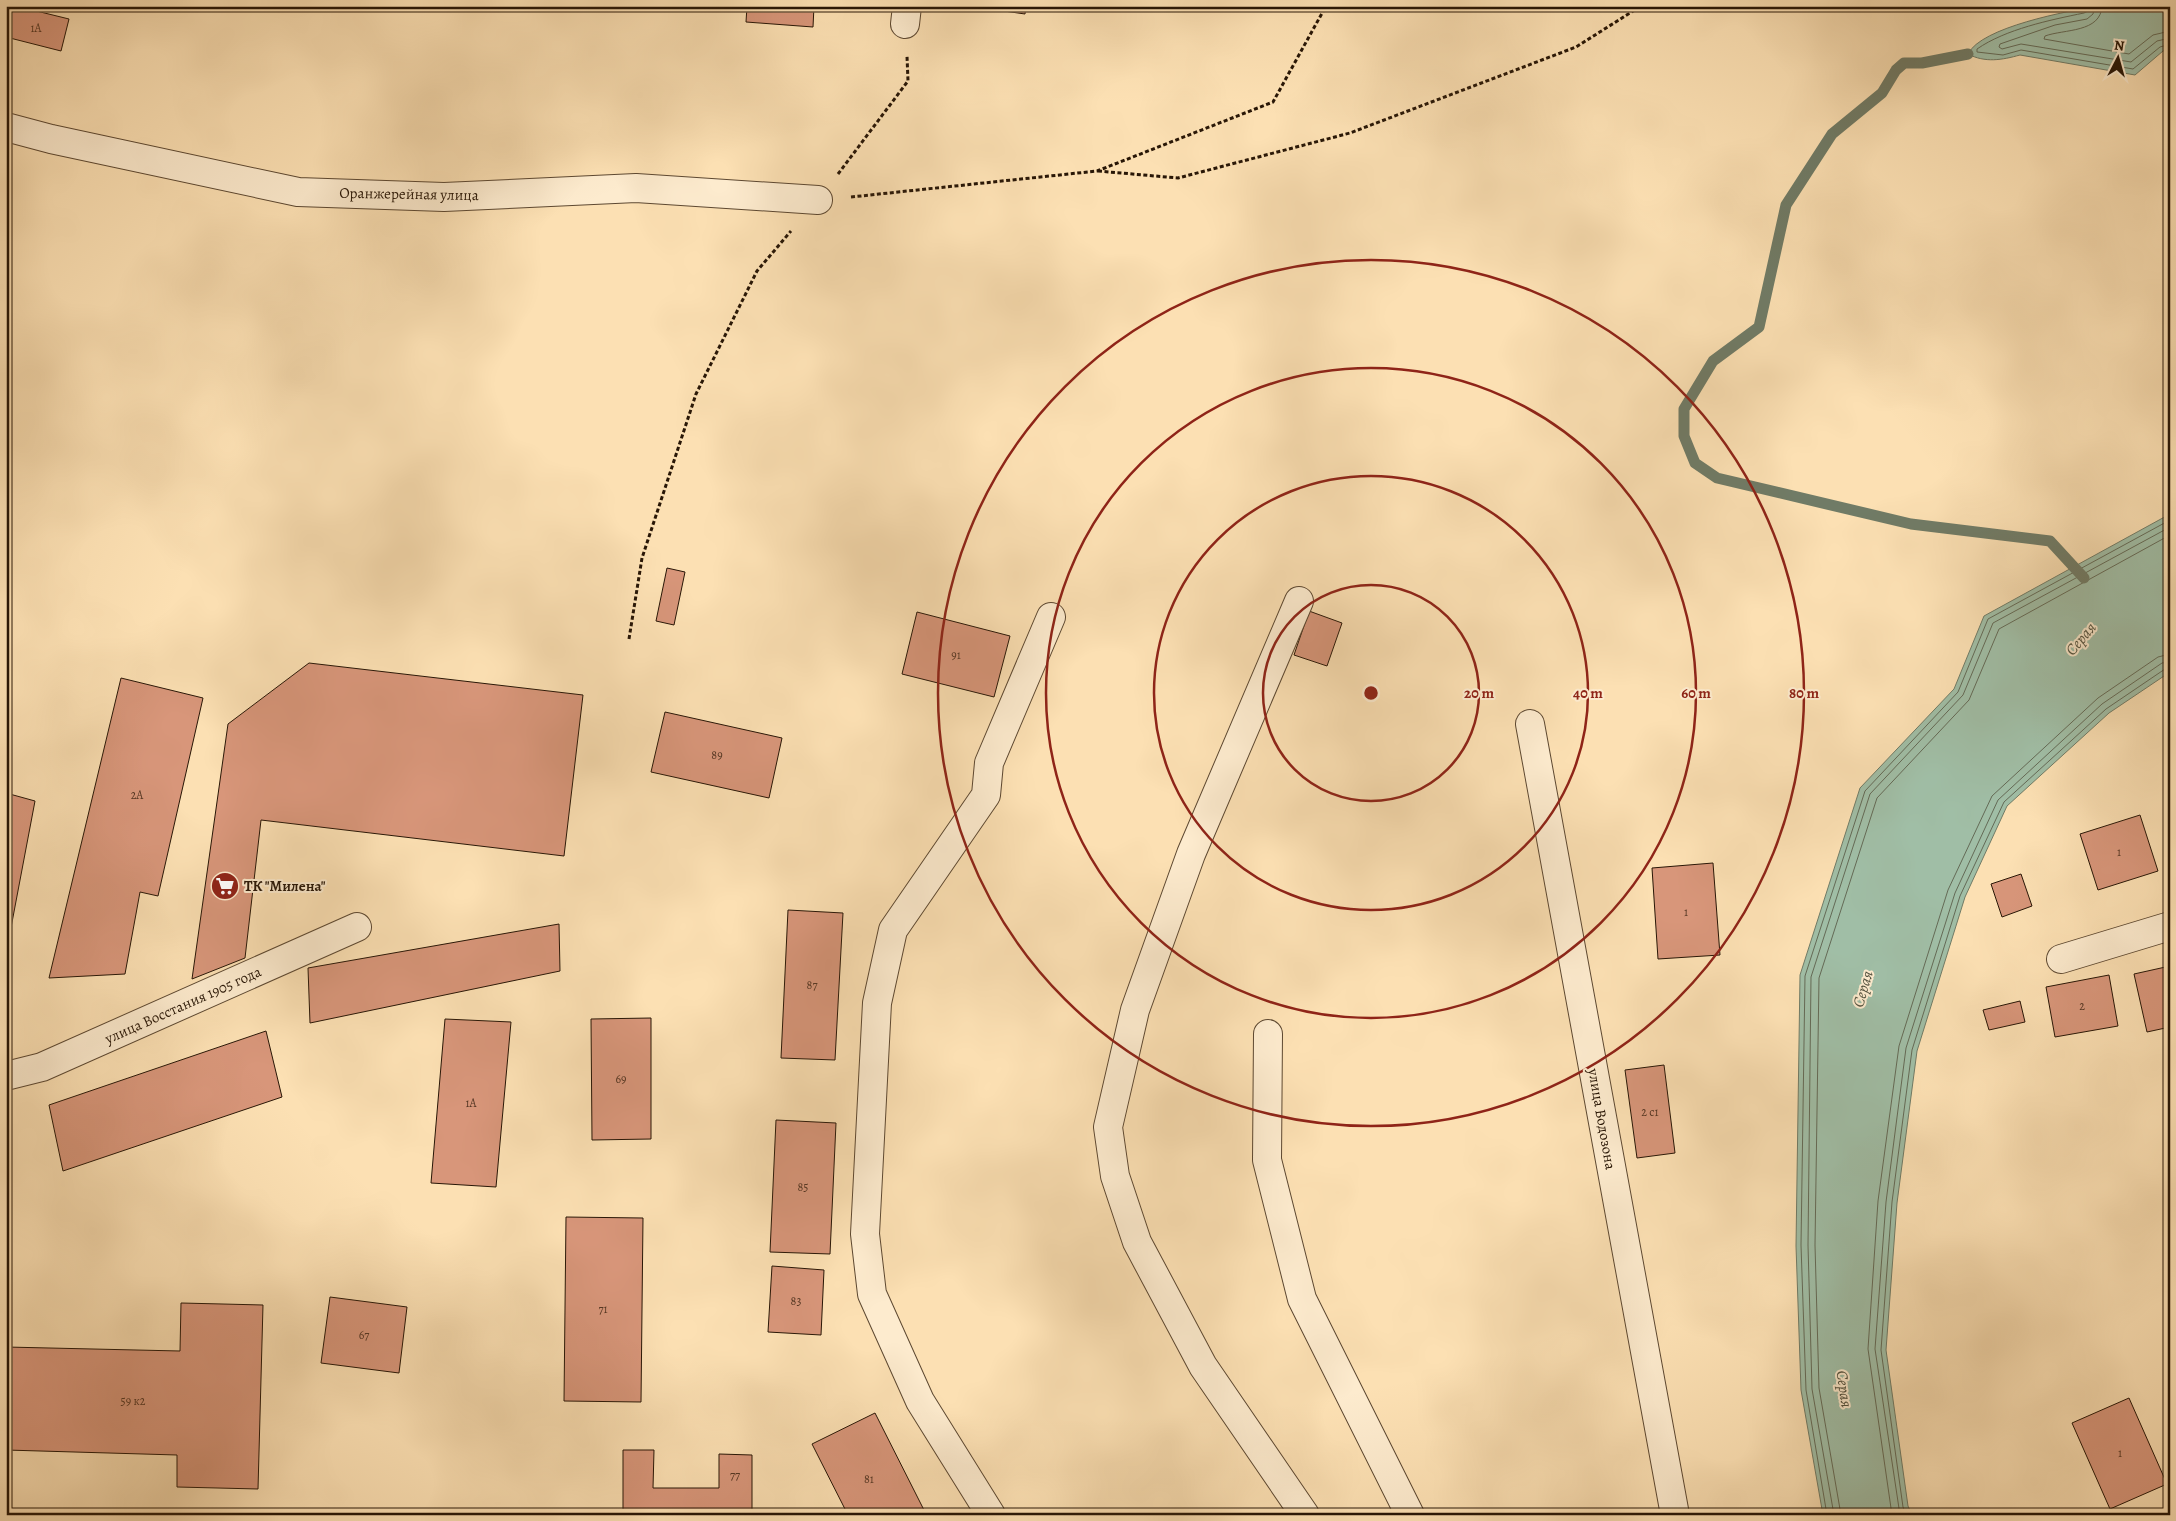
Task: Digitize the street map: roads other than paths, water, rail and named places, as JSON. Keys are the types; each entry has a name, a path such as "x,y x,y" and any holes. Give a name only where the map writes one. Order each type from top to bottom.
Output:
{"street":[{"name":"Оранжерейная улица","path":"6,127 51,139 298,192 444,197 636,188 818,200"},
{"path":"1299,601 1191,854 1135,1010 1108,1126 1115,1176 1137,1242 1203,1366 1305,1515"},
{"path":"992,1515 920,1401 872,1294 866,1234 877,1003 893,930 986,795 989,763 1051,617"},
{"name":"улица Водозона","path":"1530,724 1675,1515"},
{"path":"2061,959 2170,926"},
{"name":"улица Восстания 1905 года","path":"6,1076 42,1067 357,927"},
{"path":"1268,1034 1267,1160 1302,1299 1410,1515"}],"water":[{"path":"2098,6 2170,6 2170,49 2163,51 2135,75 2020,55 1987,60 1968,54 1976,44 2007,28 2047,16"},
{"name":"Серая","path":"2170,514 2170,672 2109,713 2007,806 1965,897 1917,1051 1897,1203 1886,1350 1908,1506 1912,1515 1823,1515 1801,1390 1796,1246 1800,975 1860,788 1954,689 1984,616"}],"waterway":[{"path":"1968,54 1922,63 1904,63 1896,70 1882,93 1832,134 1786,205 1759,327 1713,361 1684,409 1684,436 1695,463 1717,478 1911,524 2050,541 2084,578"}],"place":[{"name":"ТК \"Милена\"","path":"225,886"}]}
